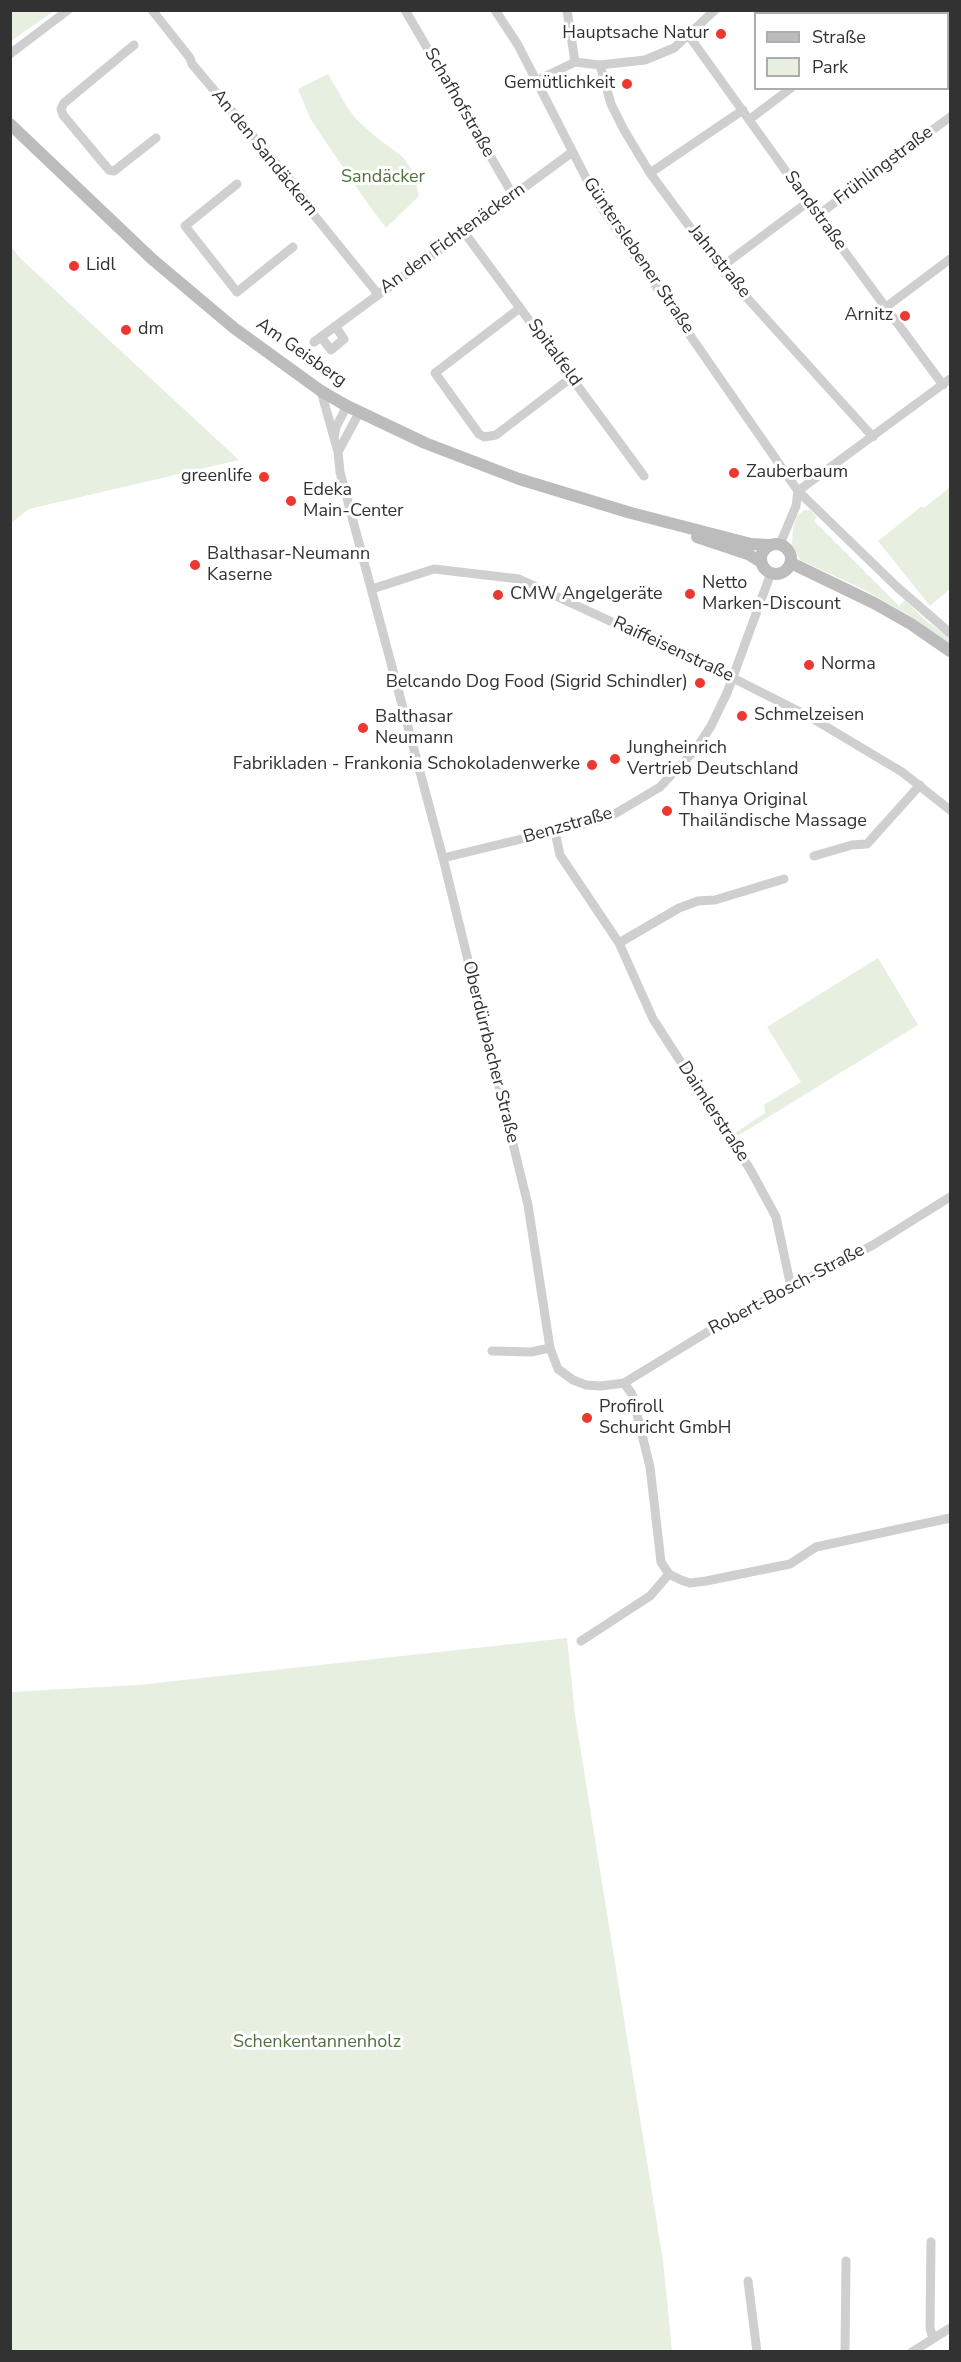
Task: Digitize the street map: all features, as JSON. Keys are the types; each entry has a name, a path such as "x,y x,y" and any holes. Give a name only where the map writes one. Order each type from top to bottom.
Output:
{"street":[{"path":"10,54 68,10"},
{"name":"An den Sandäckern","path":"152,10 190,58 192,64 290,180 312,208 314,215 378,294"},
{"name":"Schafhofstraße","path":"405,10 513,195"},
{"name":"Günterslebener Straße","path":"495,10 518,45 571,153 601,207 798,491 897,586 951,633"},
{"path":"567,10 575,62"},
{"path":"536,81 575,62 600,65 645,60 674,48 689,36 704,14 715,10"},
{"name":"Sandstraße","path":"689,36 886,307 947,382"},
{"path":"134,45 64,103 61,109 63,115 109,170 118,169 156,138"},
{"name":"Jahnstraße","path":"600,65 611,104 650,173 720,268 873,437"},
{"path":"750,119 788,90"},
{"path":"650,173 743,110"},
{"name":"Frühlingstraße","path":"818,215 951,117"},
{"name":"Am Geisberg","path":"10,124 152,259 234,328 321,391 359,413 425,444 519,479 631,513 748,554 761,562"},
{"name":"An den Fichtenäckern","path":"335,326 344,339 331,350 317,339 571,153"},
{"path":"237,184 185,226 237,292 293,247"},
{"name":"Frühlingstraße","path":"720,268 808,202"},
{"name":"Spitalfeld","path":"464,231 644,476"},
{"path":"886,307 951,259"},
{"path":"520,308 435,373 479,434 484,437 496,435 572,377"},
{"path":"774,544 789,551 791,563 784,572 766,571 761,562 762,554 774,544 796,506 798,491 947,382"},
{"name":"Oberdürrbacher Straße","path":"321,391 338,452 340,472 442,858 528,1205 550,1348 558,1369 573,1380 586,1385 601,1386 624,1383"},
{"path":"334,440 336,427 347,406"},
{"path":"338,452 359,413"},
{"name":"Am Geisberg","path":"631,513 662,519 751,544 774,544"},
{"path":"791,563 874,603 951,651"},
{"name":"Raiffeisenstraße","path":"372,589 434,569 519,579 731,677 859,745 920,785 951,810"},
{"name":"Benzstraße","path":"442,858 596,822 660,787 696,749 728,693 731,677 771,573"},
{"path":"813,856 852,844 867,844 920,785"},
{"name":"Daimlerstraße","path":"555,832 560,855 619,943 653,1019 750,1169 776,1217 791,1287"},
{"path":"619,943 679,908 698,901 715,900 784,879"},
{"name":"Robert-Bosch-Straße","path":"624,1383 727,1320 873,1245 951,1197"},
{"path":"492,1351 531,1352 550,1348"},
{"path":"624,1383 632,1394 650,1467 661,1562 669,1574 690,1583 790,1564 816,1547 951,1518"},
{"path":"581,1641 650,1596 669,1574"},
{"path":"931,2242 930,2328 933,2338"},
{"path":"844,2352 846,2261"},
{"path":"748,2281 757,2352"},
{"path":"917,2350 951,2328"}],"green space":[{"path":"11,10 54,10 54,11 11,41"},
{"name":"Sandäcker","path":"328,74 356,119 403,157 414,173 419,196 386,228 311,120 298,89"},
{"path":"10,245 19,257 239,460 29,509 11,523"},
{"path":"950,487 950,589 930,606 878,541"},
{"path":"804,510 810,510 817,517 814,521 899,606 905,600 926,621 946,635 950,629 950,644 907,614 861,588 800,560 792,544 793,528 797,516"},
{"path":"878,958 918,1025 736,1137 735,1133 765,1113 764,1105 801,1082 767,1027"},
{"name":"Schenkentannenholz","path":"567,1638 575,1715 663,2261 672,2351 11,2351 11,1692 138,1685"}],"place":[{"name":"Hauptsache Natur","path":"721,34"},
{"name":"Gemütlichkeit","path":"627,84"},
{"name":"Lidl","path":"74,266"},
{"name":"Arnitz","path":"905,316"},
{"name":"dm","path":"126,330"},
{"name":"Zauberbaum","path":"734,473"},
{"name":"greenlife","path":"264,477"},
{"name":"Edeka Main-Center","path":"291,501"},
{"name":"Balthasar-Neumann Kaserne","path":"195,565"},
{"name":"Netto Marken-Discount","path":"690,594"},
{"name":"CMW Angelgeräte","path":"498,595"},
{"name":"Norma","path":"809,665"},
{"name":"Belcando Dog Food (Sigrid Schindler)","path":"700,683"},
{"name":"Schmelzeisen","path":"742,716"},
{"name":"Balthasar Neumann","path":"363,728"},
{"name":"Jungheinrich Vertrieb Deutschland","path":"615,759"},
{"name":"Fabrikladen - Frankonia Schokoladenwerke","path":"592,765"},
{"name":"Thanya Original Thailändische Massage","path":"667,811"},
{"name":"Profiroll Schuricht GmbH","path":"587,1418"}]}
